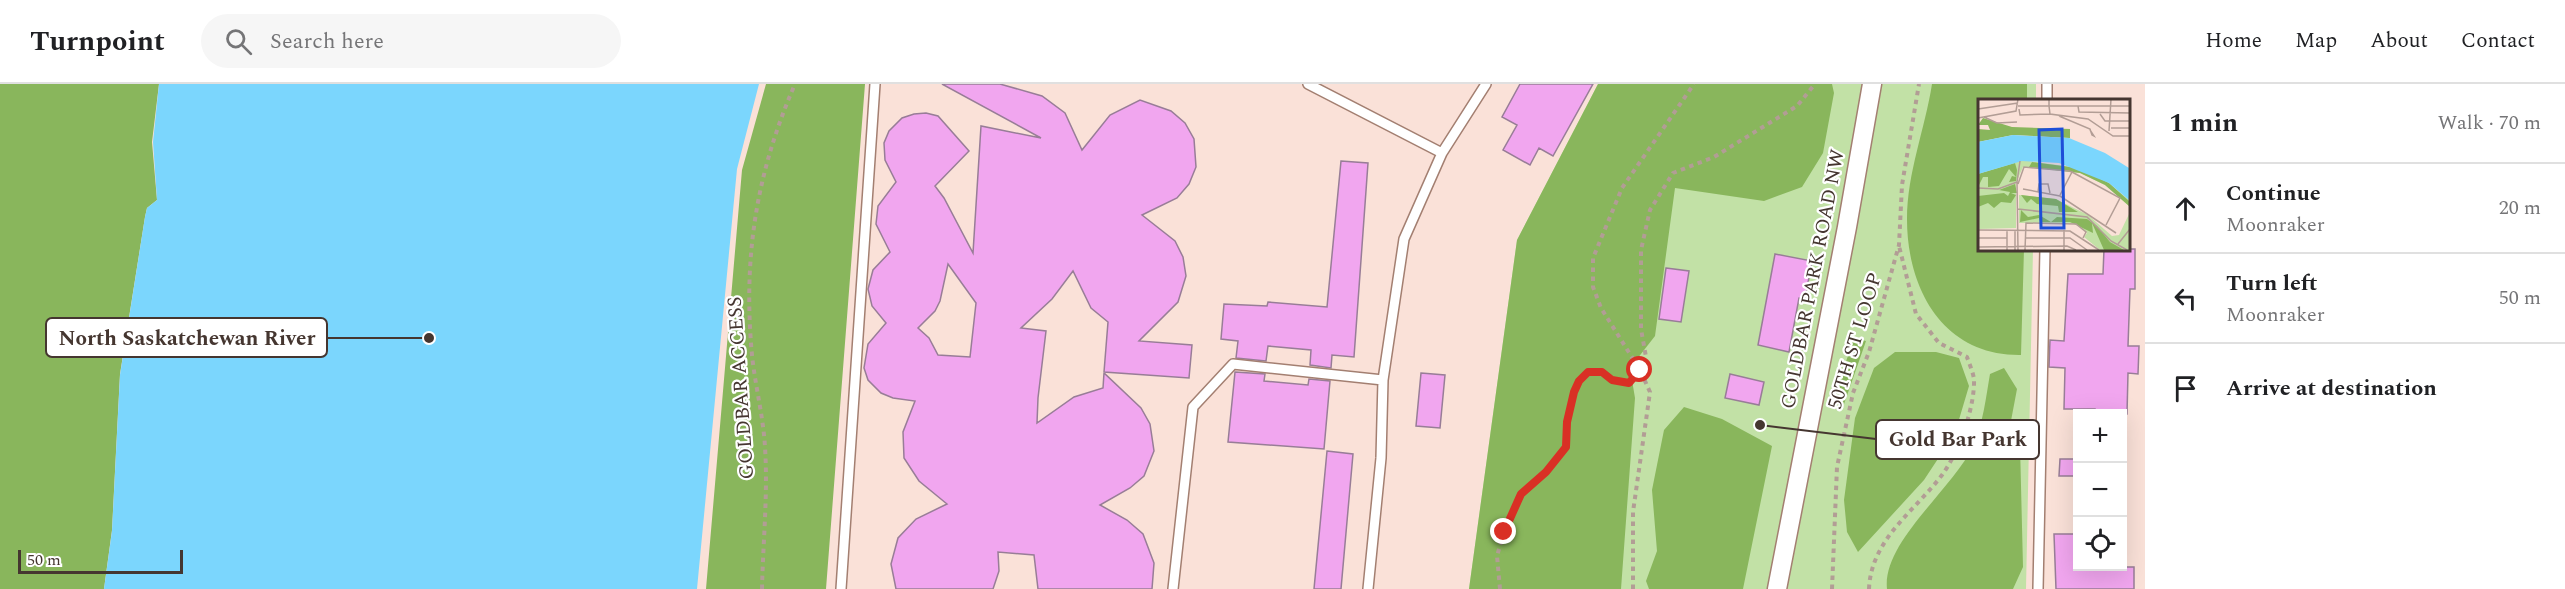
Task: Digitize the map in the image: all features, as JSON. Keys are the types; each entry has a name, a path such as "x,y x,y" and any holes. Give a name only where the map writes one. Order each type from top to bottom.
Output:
{"street":[{"name":"GOLDBAR PARK ROAD NW","path":"1777,589 1847,227 1872,84"}],"lane":[{"path":"841,589 875,84"},
{"path":"1308,84 1442,153"},
{"path":"1368,589 1381,458 1383,380 1404,239 1442,153 1486,84"},
{"path":"2038,589 2045,250"},
{"path":"1173,589 1192,407 1233,364 1383,380"}],"path":[{"name":"GOLDBAR ACCESS","path":"762,589 765,448 751,344 748,282 756,204 774,131 795,84"},
{"path":"1633,589 1633,512 1650,392 1640,370 1597,297 1593,287 1593,258 1622,188 1694,84"},
{"path":"1500,589 1497,556 1504,532 1521,494 1546,472 1566,447 1567,422 1579,381 1588,372 1602,372 1612,380 1629,383 1640,370 1646,357 1641,329 1641,250 1650,210 1661,192 1673,173 1714,157 1797,106 1815,84"},
{"name":"50TH ST LOOP","path":"1832,589 1837,520 1837,467 1852,393 1875,332 1899,245 1902,185 1919,84"},
{"name":"50TH ST LOOP","path":"1869,589 1870,573 1894,527 1943,474 1966,429 1974,378 1967,357 1939,343 1916,314 1899,245"}],"green space":[{"path":"0,84 159,84 152,142 157,200 147,208 145,217 120,374 112,530 104,589 0,589"},
{"path":"766,84 865,84 826,589 706,589 742,170"},
{"path":"1598,84 2036,84 2036,99 1978,99 1978,250 2033,250 2026,589 1469,589 1517,240"},
{"path":"1598,84 1832,84 1834,93 1823,153 1802,187 1764,201 1675,188 1655,336 1630,368 1635,398 1621,589 1469,589 1517,240"},
{"path":"1932,84 2027,84 2027,99 1978,99 1978,250 2024,250 2021,355 1994,352 1970,344 1951,331 1935,314 1923,293 1914,270 1907,219 1913,168"},
{"path":"1854,338 1866,341 1843,407 1837,404 1835,394"},
{"path":"1895,352 1936,352 1959,358 1969,386 1955,433 1924,480 1858,552 1847,532 1844,500 1855,418 1874,368"},
{"path":"2004,368 2017,389 2010,426 2020,445 2023,567 2013,589 1887,589 1888,571 1907,534 1963,463 1973,446 1982,420 1990,374"},
{"path":"1684,407 1722,419 1772,446 1743,589 1649,589 1646,581 1657,551 1652,490 1664,430"}],"water":[{"path":"159,84 759,84 737,169 697,589 104,589 112,531 120,375 145,217 147,208 157,200 153,142"}],"building":[{"path":"942,84 1000,84 1042,96 1065,113 1082,150 1110,115 1140,100 1171,111 1185,123 1194,139 1196,167 1189,184 1177,198 1142,215 1175,241 1183,257 1186,276 1178,302 1139,341 1192,345 1189,378 1104,372 1108,322 1091,308 1073,271 1052,299 1021,328 1046,331 1037,423 1074,397 1103,388 1104,373 1141,408 1150,424 1154,451 1144,476 1130,488 1100,505 1127,520 1143,534 1154,563 1152,589 1038,589 1034,555 998,552 999,571 993,589 896,589 891,564 898,538 916,519 947,504 919,481 904,458 903,432 915,401 893,398 881,393 868,380 864,368 868,344 886,323 872,306 868,289 873,270 890,252 876,224 878,206 896,182 885,160 884,143 889,131 902,118 926,113 938,116 969,151 935,186 944,198 973,253 981,126 1041,138","holes":["948,264 976,303 970,357 938,355 929,338 918,328 935,311 940,301"]},
{"path":"1520,84 1593,84 1553,156 1539,148 1530,165 1503,150 1517,125 1502,117"},
{"path":"1341,161 1368,163 1354,357 1332,355 1331,368 1310,365 1311,350 1268,346 1266,361 1236,358 1238,341 1221,339 1224,304 1267,306 1268,302 1327,307"},
{"path":"2135,249 2135,289 2130,289 2128,346 2139,346 2138,374 2128,373 2127,414 2127,409 2064,409 2065,368 2049,367 2050,340 2064,341 2068,274 2103,274 2104,250"},
{"path":"1775,254 1812,261 1805,299 1799,298 1789,352 1758,345"},
{"path":"1666,268 1689,271 1681,322 1659,319"},
{"path":"1235,372 1265,374 1264,381 1308,385 1309,379 1330,381 1324,449 1228,442"},
{"path":"1421,373 1445,375 1440,428 1416,426"},
{"path":"1730,374 1764,382 1759,405 1725,398"},
{"path":"1327,451 1353,454 1341,589 1314,589"},
{"path":"2060,459 2073,459 2073,476 2059,476"},
{"path":"2054,534 2073,534 2073,571 2127,571 2127,567 2134,567 2134,589 2056,589"}],"place":[{"name":"North Saskatchewan River","path":"429,338"},
{"name":"Gold Bar Park","path":"1760,425"}],"route":[{"path":"1504,532 1521,494 1546,472 1566,447 1567,422 1579,381 1588,372 1602,372 1612,380 1629,383 1640,370"}]}
